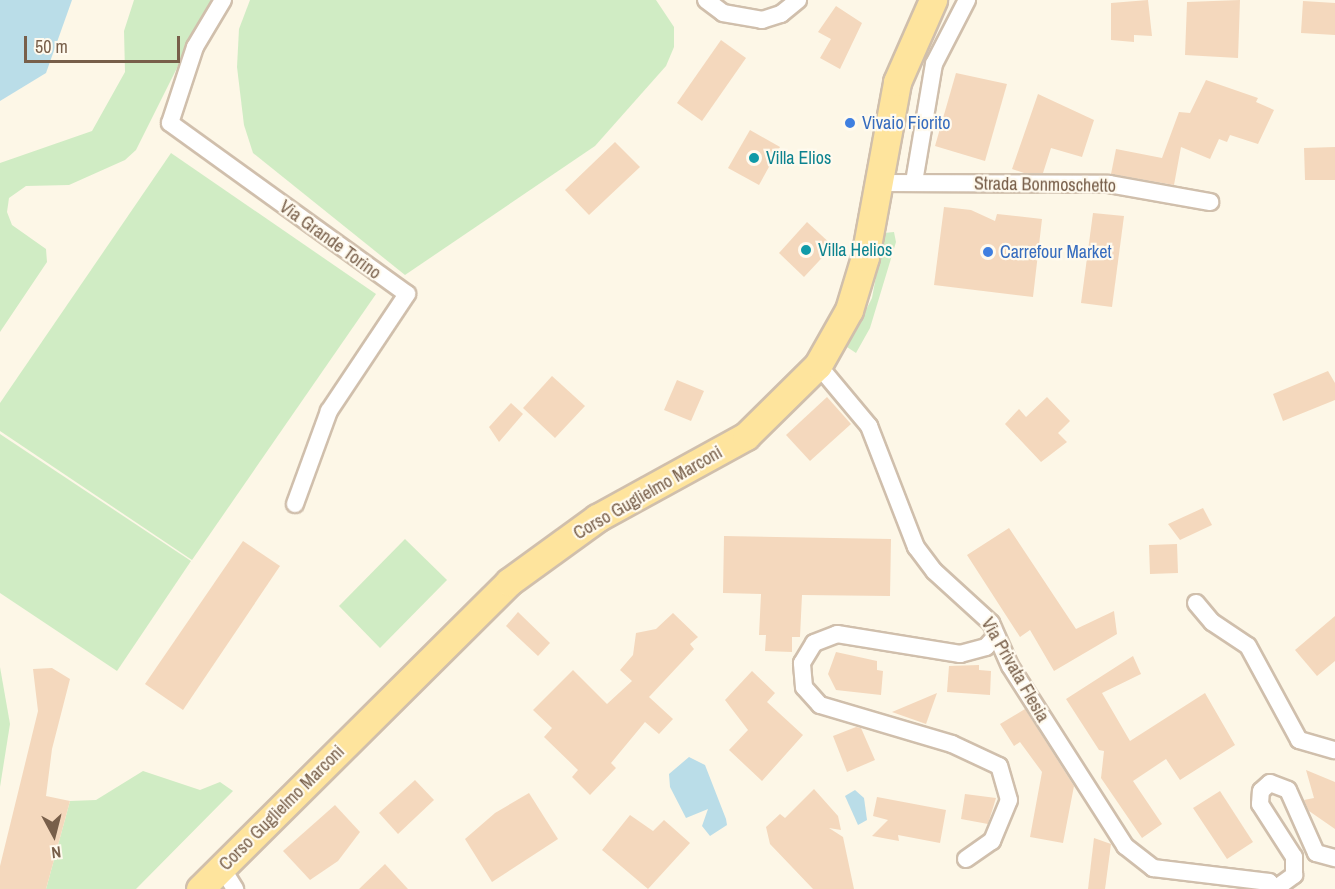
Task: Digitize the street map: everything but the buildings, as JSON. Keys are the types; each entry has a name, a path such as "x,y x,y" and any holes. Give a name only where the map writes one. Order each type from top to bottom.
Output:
{"main road":[{"name":"Corso Guglielmo Marconi","path":"200,889 229,878 509,582 597,518 746,436 818,365 849,310 879,183 897,82 927,12"}],"street":[{"name":"Via Grande Torino","path":"223,0 195,47 170,123 407,294 329,411 295,504"},
{"path":"706,0 723,13 762,20 781,14 798,0"},
{"path":"914,182 934,64 967,0"},
{"name":"Strada Bonmoschetto","path":"879,183 914,182 1030,187 1109,184 1210,202"},
{"name":"Via Privata Flesia","path":"818,365 868,426 916,547 934,571 991,623 994,638 1137,856 1174,874 1261,880 1275,889"},
{"path":"1196,603 1212,622 1248,646 1299,740 1335,750"},
{"path":"966,859 992,842 1009,800 999,766 952,744 820,705 804,687 802,663 814,643 837,634 960,654 986,647 994,638"},
{"path":"1275,889 1294,874 1294,857 1260,804 1261,791 1270,783 1288,790 1316,853 1335,858"}],"green space":[{"path":"134,0 211,0 136,150 125,160 69,185 26,186 9,198 7,212 12,225 46,249 47,262 0,332 0,163 92,131 125,72 124,31"},
{"path":"250,0 656,0 674,27 674,47 666,66 595,146 405,275 253,153 244,125 237,67 239,29"},
{"path":"171,153 376,294 192,560 0,431 0,403"},
{"path":"894,232 896,242 870,328 856,353 847,347 872,298 884,233"},
{"path":"0,434 191,561 117,671 0,593"},
{"path":"405,539 447,580 380,648 339,606"},
{"path":"0,667 10,724 0,787"},
{"path":"143,771 200,790 220,782 233,791 136,889 46,889 70,801 96,800"}],"water":[{"path":"0,0 72,0 46,73 0,101"},
{"path":"689,757 705,765 726,819 727,825 710,836 702,826 708,809 686,818 670,787 669,774"},
{"path":"855,790 864,798 867,820 858,825 845,796"}],"place":[{"name":"Vivaio Fiorito","path":"850,123"},
{"name":"Villa Elios","path":"754,158"},
{"name":"Villa Helios","path":"806,250"},
{"name":"Carrefour Market","path":"988,252"}]}
